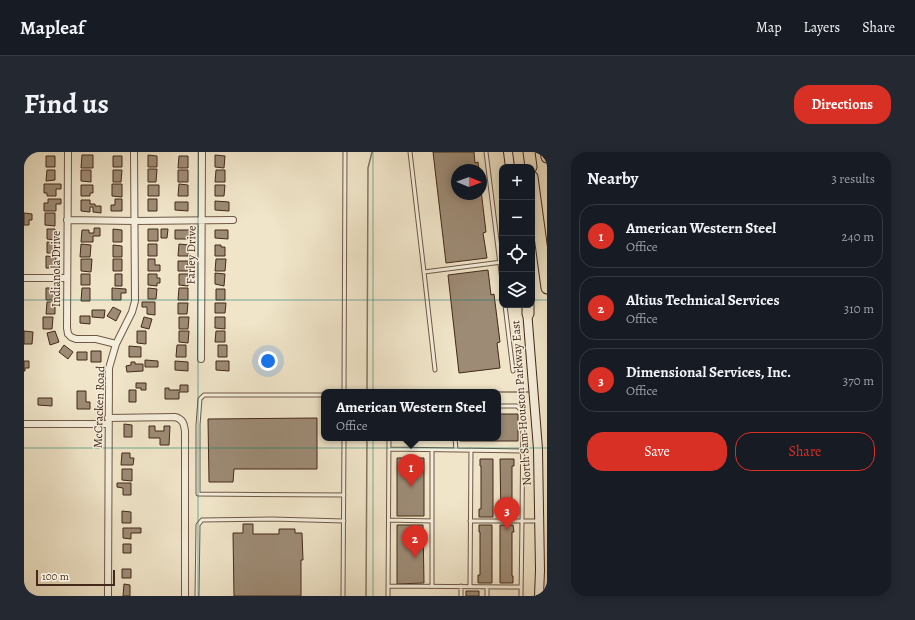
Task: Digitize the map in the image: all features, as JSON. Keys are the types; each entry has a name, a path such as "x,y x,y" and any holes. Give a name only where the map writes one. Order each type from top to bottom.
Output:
{"highway":[{"path":"525,152 525,164"},
{"path":"529,152 531,164"},
{"path":"546,152 547,157"},
{"path":"535,199 547,288"}],"main road":[{"path":"508,152 510,164"},
{"name":"North Sam Houston Parkway East","path":"528,308 538,449 540,521 539,596"}],"street":[{"name":"McCracken Road","path":"108,596 106,546 109,368 116,344 132,312 135,301 134,152"},
{"name":"Farley Drive","path":"201,359 202,152"},
{"name":"Indianola Drive","path":"68,153 68,334 71,337 96,338 116,344"},
{"path":"67,220 134,222 233,220"},
{"path":"24,278 67,278"},
{"path":"24,424 175,417 180,418 183,421 185,431 185,596"}],"lane":[{"path":"344,389 345,152"},
{"path":"410,152 435,370"},
{"path":"486,152 499,247"},
{"path":"424,272 499,262"},
{"path":"505,308 513,371"},
{"path":"321,395 204,395 200,399 198,425 198,494 344,495"},
{"path":"501,406 518,406 523,412 521,596"},
{"path":"343,596 344,441"},
{"path":"388,596 389,441"},
{"path":"455,441 456,450"},
{"path":"389,449 522,451"},
{"path":"432,450 432,586"},
{"path":"470,586 471,450"},
{"path":"197,596 198,525 202,520 344,520"},
{"path":"389,520 432,521"},
{"path":"470,521 540,521"},
{"path":"388,586 521,587"},
{"path":"461,586 461,596"},
{"path":"487,587 487,596"}],"building":[{"path":"433,152 474,152 475,163 478,162 478,164 451,164 451,200 482,200 486,232 483,233 487,258 446,263"},
{"path":"82,155 93,155 93,168 81,168"},
{"path":"148,155 157,156 157,167 148,167"},
{"path":"215,155 225,156 224,168 215,167"},
{"path":"46,156 55,156 55,167 46,167"},
{"path":"113,156 122,156 122,167 113,167"},
{"path":"179,156 188,156 188,168 178,168"},
{"path":"148,169 157,169 156,182 148,182"},
{"path":"47,170 55,170 55,180 46,181"},
{"path":"81,170 91,170 91,182 81,181"},
{"path":"113,170 122,170 121,182 113,182"},
{"path":"178,170 188,170 188,182 178,182"},
{"path":"216,170 225,170 225,182 215,182"},
{"path":"44,184 61,184 61,189 56,189 56,196 47,196 47,193 44,193"},
{"path":"112,184 122,184 122,197 112,196"},
{"path":"179,184 188,185 188,196 178,196"},
{"path":"81,185 93,185 93,193 90,193 90,196 81,196"},
{"path":"148,185 159,185 159,196 148,196"},
{"path":"215,185 225,185 224,196 215,196"},
{"path":"48,199 61,199 61,204 56,204 56,211 44,211 44,203 48,203"},
{"path":"115,199 122,199 122,211 111,211 111,205 115,205"},
{"path":"148,199 157,199 157,211 148,211"},
{"path":"81,200 90,200 90,204 101,206 101,213 93,212 93,207 90,207 90,212 81,211"},
{"path":"215,201 229,202 229,211 215,210"},
{"path":"175,202 188,202 188,211 175,210"},
{"path":"24,213 32,214 32,220 29,220 29,225 24,225"},
{"path":"45,213 55,213 55,226 45,225"},
{"path":"94,228 100,228 100,236 93,236 93,242 81,242 82,230 89,230 89,233 94,233"},
{"path":"47,229 55,229 55,240 47,239"},
{"path":"113,229 122,230 122,242 113,242"},
{"path":"148,229 158,229 158,241 148,241"},
{"path":"161,229 168,229 167,238 161,238"},
{"path":"175,230 189,230 188,239 175,239"},
{"path":"215,230 228,230 228,239 215,238"},
{"path":"47,242 55,243 55,253 47,253"},
{"path":"81,244 91,245 90,257 80,257"},
{"path":"148,244 157,244 157,256 148,256"},
{"path":"179,244 189,245 188,256 178,256"},
{"path":"113,245 122,246 122,257 113,257"},
{"path":"215,245 225,247 225,256 215,256"},
{"path":"46,256 56,257 55,268 46,268"},
{"path":"81,259 92,259 91,272 81,271"},
{"path":"113,259 122,259 122,271 113,271"},
{"path":"148,259 155,259 155,265 160,265 160,271 148,271"},
{"path":"216,259 226,259 225,271 215,271"},
{"path":"178,261 188,261 188,271 178,271"},
{"path":"488,270 491,295 494,294 500,342 497,343 500,368 459,373 448,275"},
{"path":"215,273 225,274 224,286 215,284"},
{"path":"81,274 90,274 90,285 81,285"},
{"path":"115,274 122,274 122,286 115,286"},
{"path":"148,274 157,274 157,278 160,278 160,283 157,283 157,286 148,285"},
{"path":"179,274 188,274 188,286 179,285"},
{"path":"46,288 55,288 55,300 46,300"},
{"path":"82,288 90,288 90,301 81,301"},
{"path":"112,288 126,289 126,293 121,293 121,300 112,300"},
{"path":"148,288 157,289 156,299 148,299"},
{"path":"179,288 188,288 188,300 178,300"},
{"path":"216,289 225,289 225,300 216,300"},
{"path":"47,302 55,302 55,314 46,314"},
{"path":"142,302 155,302 155,315 147,314 147,307 142,307"},
{"path":"178,303 188,303 187,314 178,314"},
{"path":"215,303 226,303 225,313 215,313"},
{"path":"113,307 121,311 116,321 107,316"},
{"path":"92,310 105,310 104,318 92,317"},
{"path":"80,316 90,316 90,324 80,323"},
{"path":"43,317 53,317 52,329 43,329"},
{"path":"144,317 152,319 149,329 141,327"},
{"path":"179,317 189,317 188,329 179,329"},
{"path":"215,317 225,317 225,329 215,328"},
{"path":"24,331 33,332 32,344 24,344"},
{"path":"55,331 59,342 50,345 47,333"},
{"path":"137,331 146,331 146,344 137,343"},
{"path":"179,331 189,331 188,343 179,342"},
{"path":"216,331 225,331 225,342 215,342"},
{"path":"64,345 73,352 68,359 59,352"},
{"path":"177,345 186,345 186,357 176,357"},
{"path":"218,345 227,345 227,357 218,357"},
{"path":"129,346 141,347 141,357 129,357"},
{"path":"91,351 101,351 101,362 91,362"},
{"path":"77,352 87,352 87,360 77,360"},
{"path":"145,360 158,361 158,367 145,367"},
{"path":"24,361 29,361 29,368 25,368 25,371 24,371"},
{"path":"175,361 188,362 188,371 175,370"},
{"path":"216,361 229,361 229,371 216,370"},
{"path":"131,362 135,362 135,364 143,364 143,371 127,372 126,366 131,365"},
{"path":"136,383 146,383 146,390 136,388"},
{"path":"180,385 188,385 188,392 179,392 179,399 165,399 165,388 169,388 169,390 180,390"},
{"path":"129,390 136,390 136,402 129,402"},
{"path":"77,391 86,391 86,402 90,402 90,409 77,409"},
{"path":"38,398 52,398 52,406 38,405"},
{"path":"501,414 518,414 518,441 501,441"},
{"path":"317,418 317,469 234,469 233,482 209,482 208,419"},
{"path":"124,424 132,425 132,437 124,437"},
{"path":"149,426 155,426 155,431 164,431 164,426 170,426 169,445 160,445 160,438 149,438"},
{"path":"122,453 130,453 130,458 134,458 133,465 121,465"},
{"path":"397,458 424,458 424,516 397,516"},
{"path":"480,459 493,459 493,517 479,517 479,509 481,509"},
{"path":"500,459 514,459 514,466 512,466 512,510 514,510 514,517 501,517"},
{"path":"122,469 132,469 132,481 122,480"},
{"path":"117,483 131,483 131,495 123,495 123,488 117,487"},
{"path":"122,511 131,512 131,523 122,523"},
{"path":"243,524 253,524 253,534 279,534 279,529 295,529 295,533 302,533 303,560 301,560 301,596 234,596 233,533 243,533"},
{"path":"397,525 423,525 424,583 397,584"},
{"path":"479,525 492,525 492,583 478,583 478,575 480,575"},
{"path":"500,525 513,525 513,583 500,583"},
{"path":"123,528 141,528 141,533 131,533 131,539 123,538"},
{"path":"123,544 131,544 131,553 123,553"},
{"path":"122,569 131,569 131,578 122,578"},
{"path":"124,584 130,585 130,596 123,596"},
{"path":"466,591 479,591 479,596 466,596"}],"waterway":[{"path":"367,389 368,168 372,152"},
{"path":"501,392 530,392"},
{"path":"366,596 367,441"}],"place":[{"name":"American Western Steel","path":"411,487"},
{"name":"Dimensional Services, Inc.","path":"507,530"},
{"name":"Altius Technical Services","path":"415,558"}]}
